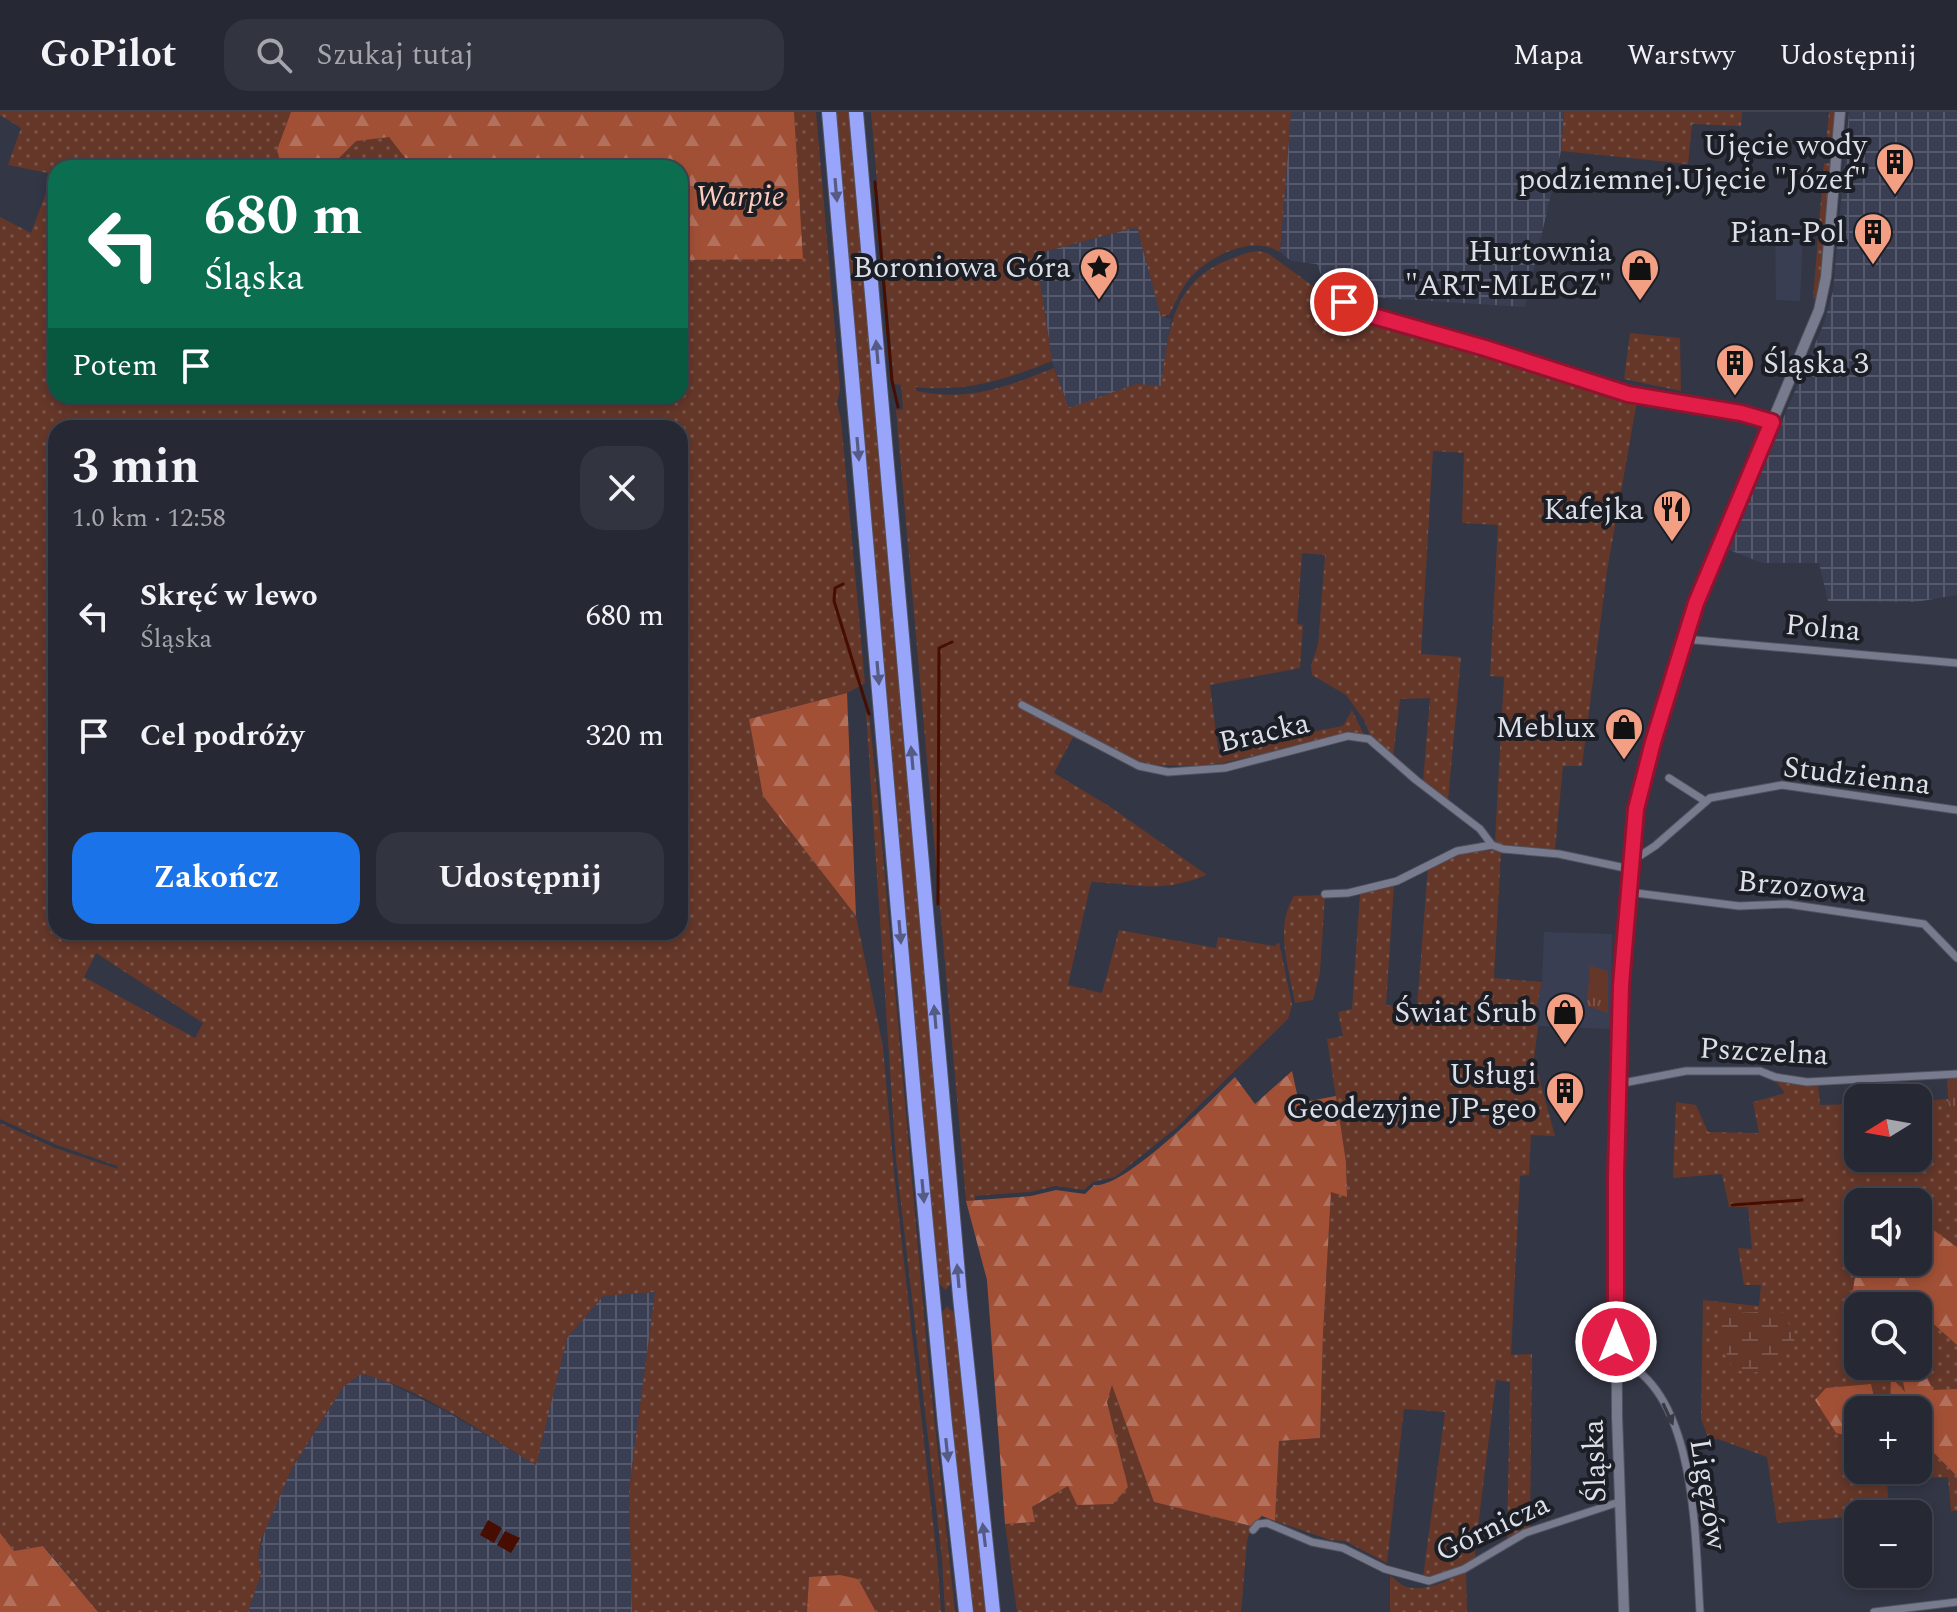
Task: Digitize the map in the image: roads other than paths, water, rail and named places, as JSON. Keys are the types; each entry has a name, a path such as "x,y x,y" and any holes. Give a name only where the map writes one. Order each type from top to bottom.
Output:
{"highway":[{"path":"829,112 942,1397 966,1612"},
{"path":"856,112 960,1297 993,1612"}],"main road":[{"name":"Śląska","path":"1624,1612 1616,1359 1618,1084 1622,956 1639,791 1684,639 1710,567 1814,323 1824,288 1840,112"}],"street":[{"path":"1342,285 1344,302 1356,311 1628,394 1741,413 1772,422"},
{"name":"Polna","path":"1684,639 1957,663"},
{"name":"Bracka","path":"1022,705 1139,766 1168,772 1225,768 1348,736 1360,736 1369,739 1480,829 1492,845"},
{"path":"1325,894 1348,893 1397,881 1457,851 1492,845 1503,849 1630,863 1655,846 1705,801 1669,778"},
{"name":"Studzienna","path":"1705,801 1782,785 1957,810"},
{"name":"Brzozowa","path":"1628,892 1739,906 1772,902 1924,924 1957,958"},
{"name":"Pszczelna","path":"1618,1084 1686,1071 1760,1071 1775,1077 1807,1082 1957,1074"},
{"name":"Ligęzów","path":"1616,1359 1646,1380 1663,1403 1685,1455 1691,1492 1700,1612"},
{"name":"Górnicza","path":"1253,1530 1258,1524 1267,1523 1312,1542 1343,1548 1385,1569 1429,1581 1464,1569 1525,1533 1619,1502"},
{"path":"1874,1612 1957,1602"}],"waterway":[{"path":"875,182 892,381 898,407"},
{"path":"843,584 835,588 834,601 869,714"},
{"path":"938,904 939,648 952,642"},
{"path":"1732,1205 1802,1200"}],"place":[{"name":"Ujęcie wody podziemnej.Ujęcie \"Józef\"","path":"1895,196"},
{"name":"Pian-Pol","path":"1873,266"},
{"name":"Boroniowa Góra","path":"1099,301"},
{"name":"Hurtownia \"ART-MLECZ\"","path":"1640,302"},
{"name":"Śląska 3","path":"1735,397"},
{"name":"Kafejka","path":"1672,543"},
{"name":"Meblux","path":"1624,761"},
{"name":"Świat Śrub","path":"1565,1046"},
{"name":"Usługi Geodezyjne JP-geo","path":"1565,1125"}],"park label":[{"name":"Warpie","path":"740,196"}]}
